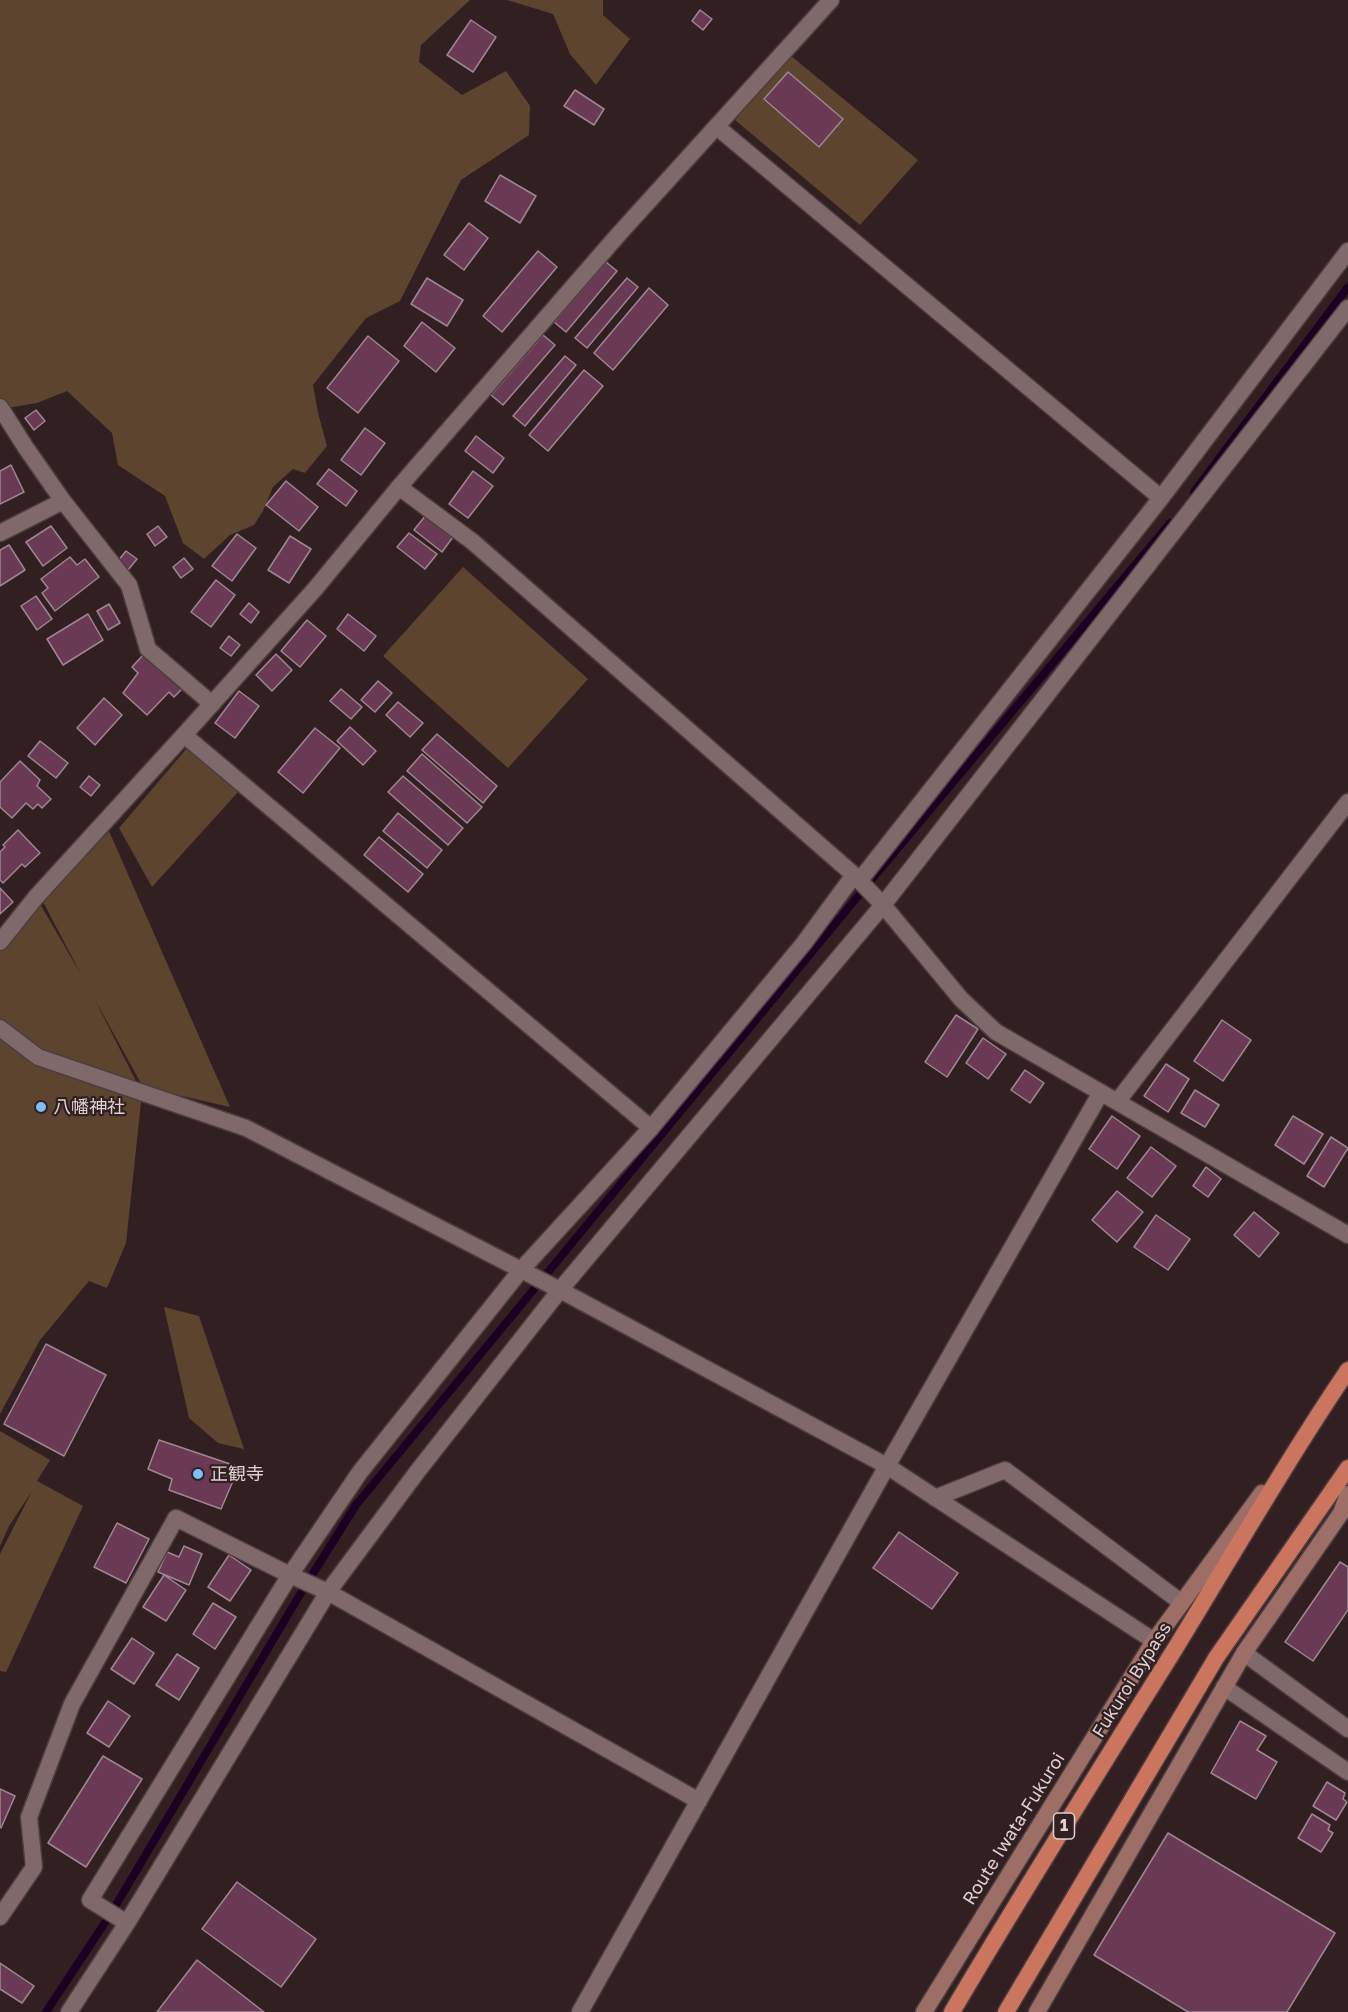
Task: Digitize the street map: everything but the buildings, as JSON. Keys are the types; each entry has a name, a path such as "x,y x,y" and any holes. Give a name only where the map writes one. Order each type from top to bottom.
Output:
{"highway":[{"name":"Fukuroi Bypass","path":"952,2012 1305,1433 1348,1370"},
{"path":"1006,2012 1216,1658 1348,1468"}],"main road":[{"name":"Route Iwata-Fukuroi","path":"924,2012 1154,1641 1305,1433"},
{"path":"1037,2012 1244,1653 1341,1513 1348,1494"}],"street":[{"path":"0,942 36,897 315,589 399,487 618,235 831,0"},
{"path":"717,127 1161,498"},
{"path":"123,1920 90,1900 360,1472 524,1272 651,1128 804,943 1161,498 1348,250"},
{"path":"69,2012 324,1590 423,1463 554,1287 883,905 1348,308"},
{"path":"0,407 63,501 129,585 148,649 212,704"},
{"path":"399,487 472,542 857,877 961,999 996,1032 1348,1235"},
{"path":"0,533 63,501"},
{"path":"184,735 651,1128"},
{"path":"1117,1102 1348,802"},
{"path":"0,1028 38,1058 246,1128 554,1287 887,1466 1154,1641"},
{"path":"580,2012 887,1466 1100,1094"},
{"path":"935,1498 1005,1470 1182,1603"},
{"path":"0,1917 34,1868 29,1817 72,1704 176,1518 293,1577 324,1590 699,1801"},
{"path":"1244,1653 1348,1729"},
{"path":"1224,1687 1348,1772"}],"shaded area":[{"path":"0,0 470,0 421,45 419,62 462,95 506,71 530,106 529,135 461,180 400,301 366,318 313,385 327,446 305,473 293,469 273,487 254,525 230,535 204,559 183,543 165,496 118,465 112,433 67,391 37,403 2,409 0,407"},
{"path":"507,0 603,0 603,15 630,39 596,85 570,54 553,14"},
{"path":"791,56 918,160 860,225 735,120"},
{"path":"463,567 588,679 508,768 383,656"},
{"path":"188,747 239,791 152,887 119,828"},
{"path":"109,831 230,1107 143,1087 94,998 142,1093 126,1243 107,1288 89,1281 40,1340 0,1414 0,942 36,897 82,976 42,900"},
{"path":"164,1307 199,1316 244,1449 218,1443 189,1418"},
{"path":"0,1431 50,1460 37,1481 83,1506 6,1672 0,1671 0,1554 32,1491 9,1526 0,1546"}],"waterway":[{"path":"1194,492 1348,287"},
{"path":"46,2012 110,1915 302,1591 356,1505 873,878 1170,523"}],"place":[{"name":"八幡神社","path":"41,1107"},
{"name":"正観寺","path":"198,1474"}]}
